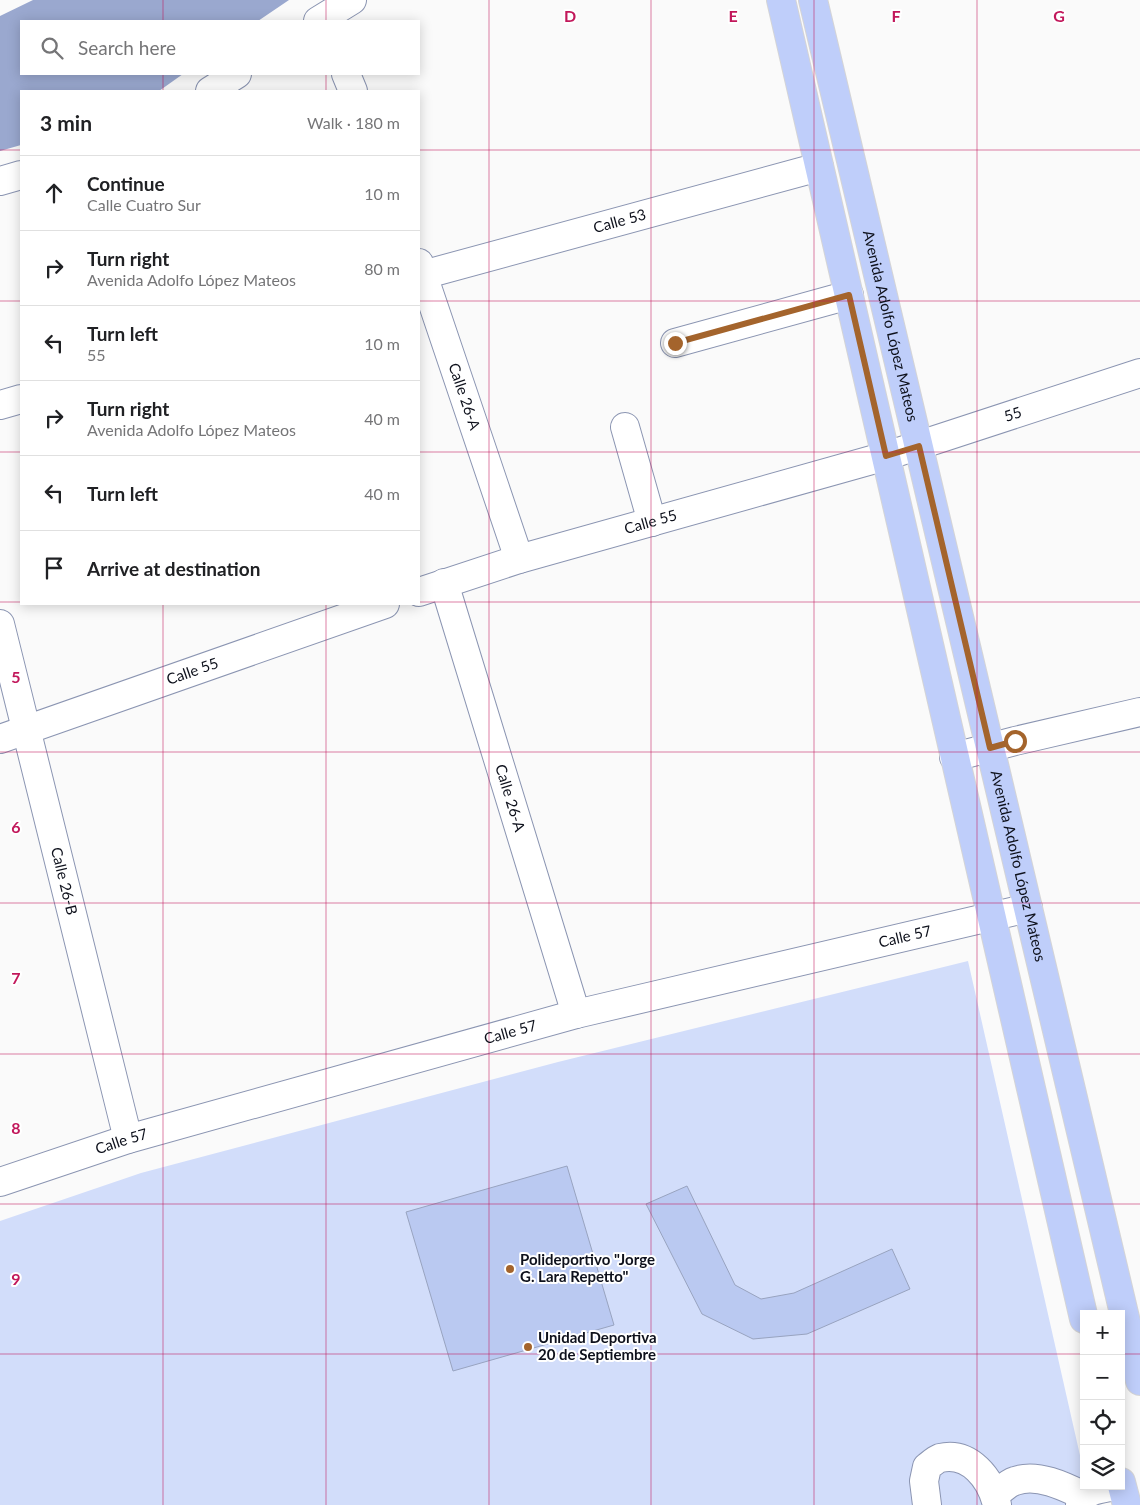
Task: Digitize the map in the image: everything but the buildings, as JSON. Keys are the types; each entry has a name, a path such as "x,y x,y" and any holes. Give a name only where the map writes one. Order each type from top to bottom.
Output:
{"main road":[{"path":"781,0 1082,1310"},
{"name":"Avenida Adolfo López Mateos","path":"813,0 1140,1381"},
{"path":"1122,1490 1126,1505"}],"street":[{"path":"323,20 352,0"},
{"path":"212,90 235,75"},
{"path":"346,75 353,90"},
{"name":"Calle 53","path":"420,271 819,167"},
{"path":"0,181 20,175"},
{"name":"Calle 26-A","path":"420,271 519,559"},
{"path":"675,343 849,295"},
{"name":"55","path":"886,456 1140,372"},
{"path":"0,405 20,399"},
{"path":"625,427 652,522"},
{"name":"Calle 55","path":"420,592 519,559 886,456"},
{"name":"Calle 26-A","path":"444,583 576,1014"},
{"name":"Calle 55","path":"0,739 382,605"},
{"name":"Calle 26-B","path":"0,624 128,1139"},
{"path":"954,757 1140,712"},
{"name":"Calle 57","path":"0,1182 128,1139 576,1014 1028,908"},
{"path":"927,1505 925,1475 927,1467 938,1459 957,1457 970,1462 985,1478 996,1500 1014,1481 1029,1478 1048,1481 1070,1488 1082,1500 1090,1492 1098,1490"}],"shaded area":[{"path":"33,0 289,0 259,20 20,20 20,75 182,75 160,90 20,90 20,145 0,151 0,16"},
{"name":"Unidad Deportiva 20 de Septiembre","path":"968,961 1080,1455 1080,1490 1085,1490 1091,1505 0,1505 0,1221 141,1173 558,1062"}],"place":[{"name":"Polideportivo \"Jorge G. Lara Repetto\"","path":"510,1269"},
{"name":"Unidad Deportiva 20 de Septiembre","path":"528,1347"}],"route":[{"path":"675,343 849,295 886,456 919,446 990,748 1015,741"}]}
